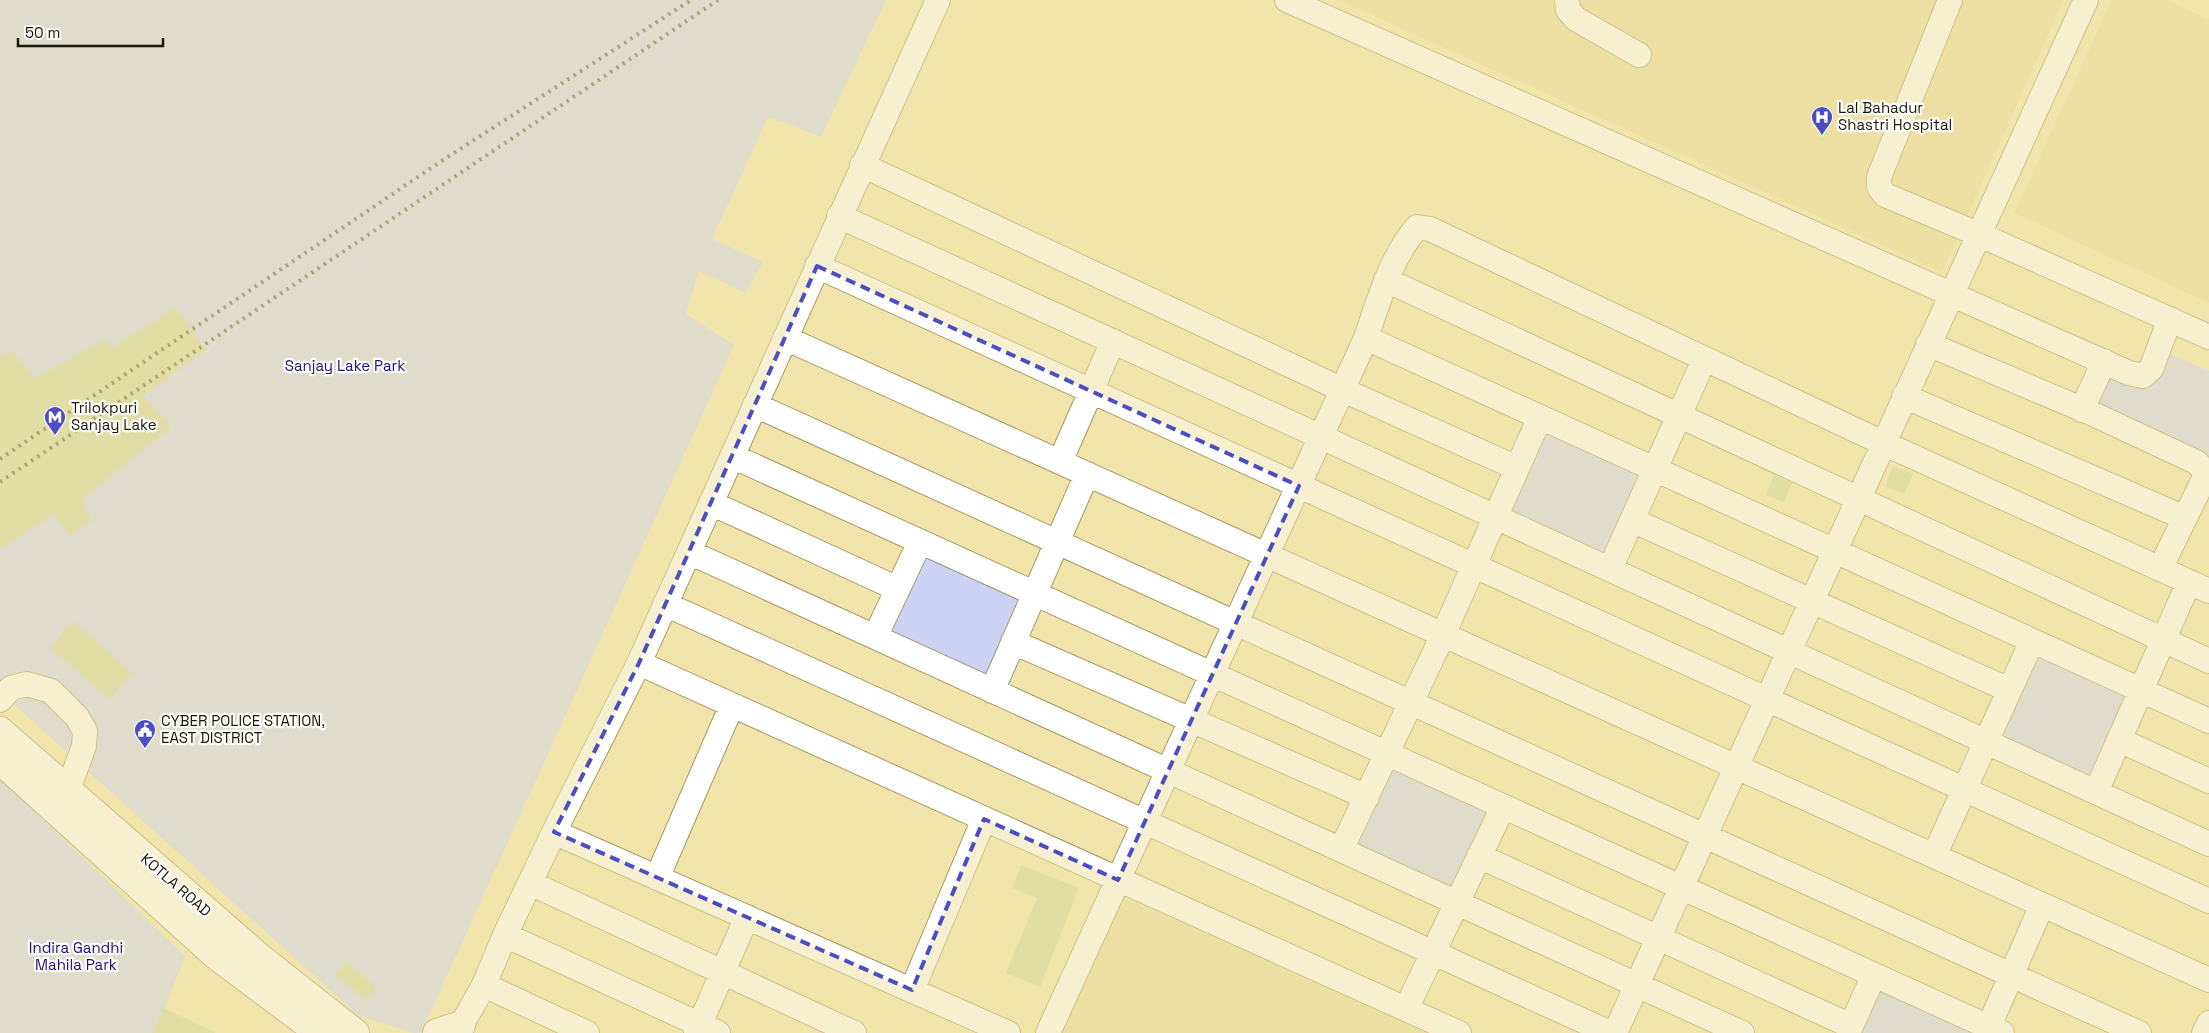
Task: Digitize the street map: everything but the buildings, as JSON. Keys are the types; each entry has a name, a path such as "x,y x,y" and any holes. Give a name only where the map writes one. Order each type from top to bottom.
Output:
{"main road":[{"name":"KOTLA ROAD","path":"0,731 260,958 355,1033"},
{"name":"KOTLA ROAD","path":"0,760 217,956 320,1033"}],"street":[{"path":"458,1031 484,985 505,935 554,832 639,663 938,0"},
{"path":"1287,0 2129,373 2142,376 2151,369 2170,319"},
{"path":"1567,0 1568,10 1576,19 1639,55"},
{"path":"1950,0 1879,177 1880,187 1885,195 1978,234 2209,337"},
{"path":"1615,1033 2086,0"},
{"path":"862,165 1343,390 1517,468"},
{"path":"839,216 2209,844"},
{"path":"1048,1033 1343,390 1366,338 1386,280 1406,241 1417,227 1430,229 1883,444 2199,587 2164,640 2096,792"},
{"path":"817,266 2209,901"},
{"path":"1386,280 1678,417 2209,660"},
{"path":"785,338 2209,980"},
{"path":"1366,338 2209,721"},
{"path":"1060,462 1113,341"},
{"path":"1928,344 2082,410 2196,462 2204,470 2204,479 2160,569"},
{"path":"1610,569 1704,360"},
{"path":"2082,410 2104,361"},
{"path":"1904,396 2185,518"},
{"path":"755,405 2140,1033"},
{"path":"1341,850 1443,635 1540,417"},
{"path":"732,456 1874,975 1992,1031 2012,975 2042,905"},
{"path":"992,691 1087,474"},
{"path":"711,503 898,589"},
{"path":"1632,520 2009,690"},
{"path":"875,637 920,542"},
{"path":"688,552 1742,1033"},
{"path":"665,604 1610,1033"},
{"path":"1934,856 2032,641"},
{"path":"1013,642 1367,797"},
{"path":"639,663 1459,1033"},
{"path":"0,700 11,688 27,684 51,691 77,717 85,731 84,746 68,790"},
{"path":"657,878 732,705"},
{"path":"2119,740 2209,781"},
{"path":"1406,1009 1503,807"},
{"path":"912,990 984,819"},
{"path":"554,832 1008,1033"},
{"path":"1479,856 1658,938 1849,1030 1874,975"},
{"path":"530,884 854,1033"},
{"path":"505,935 704,1030 722,973 747,917"},
{"path":"484,985 587,1033"},
{"path":"2204,1033 2209,1023"}],"highlighted area":[{"path":"817,266 1299,486 1118,880 984,819 912,990 554,832 639,663"}],"shaded area":[{"name":"Lal Bahadur Shastri Hospital","path":"1338,0 2064,0 1942,272"},
{"path":"2112,0 2167,0 2209,19 2209,303 2014,213"},
{"path":"1122,897 1430,1033 1062,1033"}],"green space":[{"name":"Sanjay Lake Park","path":"0,0 886,0 821,137 768,117 712,239 763,262 745,293 699,271 686,314 734,345 421,1033 414,1033 359,1016 0,692"},
{"path":"2163,351 2209,371 2209,464 2091,413 2109,370 2148,386"},
{"path":"1544,423 1647,469 1606,562 1502,514"},
{"path":"923,546 1027,592 986,685 882,637"},
{"path":"2033,648 2135,695 2093,786 1992,740"},
{"path":"1392,760 1495,808 1455,894 1352,847"},
{"name":"Indira Gandhi Mahila Park","path":"0,778 185,956 155,1033 0,1033"},
{"path":"1878,981 1979,1033 1854,1033"}],"railway":[{"path":"0,459 440,162 691,0"},
{"path":"0,482 718,0"}],"place":[{"name":"Lal Bahadur Shastri Hospital","path":"1822,136"},
{"name":"Trilokpuri Sanjay Lake","path":"55,436"},
{"name":"CYBER POLICE STATION, EAST DISTRICT","path":"145,749"}]}
